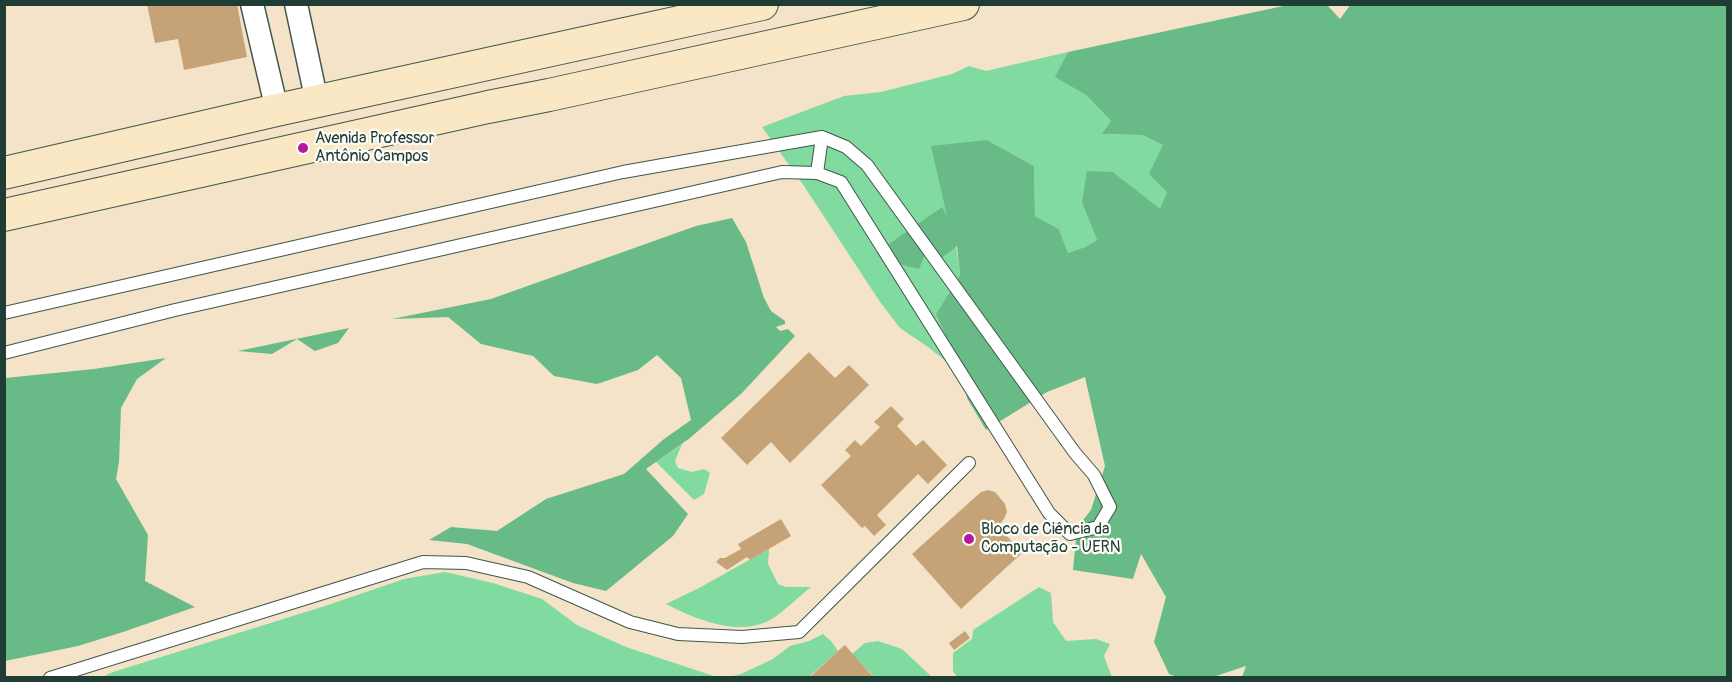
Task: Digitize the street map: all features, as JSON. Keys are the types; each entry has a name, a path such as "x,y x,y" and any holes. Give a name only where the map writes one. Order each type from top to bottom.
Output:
{"street":[{"path":"252,4 277,110"},
{"path":"296,4 317,102"},
{"path":"4,173 277,110 762,4"},
{"path":"4,215 963,4"},
{"path":"543,51 549,95"},
{"path":"478,67 488,107"}],"lane":[{"path":"818,173 822,137"},
{"path":"4,313 623,172 822,137 846,147 867,165 1075,453 1094,475 1110,507 1098,527 1070,534 1049,513 841,182 818,173 782,172 175,310 4,353"},
{"path":"51,678 423,562 466,563 528,577 630,622 678,634 742,638 799,632 969,463"}],"green space":[{"path":"1351,4 1727,5 1727,677 1242,677 1246,666 1213,677 1177,677 1169,674 1154,642 1166,597 1141,554 1133,579 1073,570 1077,528 1091,510 1105,466 1085,377 1047,392 986,430 967,398 962,374 936,314 960,275 957,246 939,260 926,252 919,269 899,264 889,244 942,207 947,216 931,146 987,140 1034,166 1035,216 1059,229 1068,253 1097,240 1082,203 1087,171 1113,172 1160,209 1167,192 1149,174 1163,145 1142,135 1102,134 1111,121 1086,95 1055,77 1068,52 1288,5 1327,5 1340,19"},
{"path":"1068,52 1056,77 1086,95 1111,121 1103,134 1142,135 1163,145 1167,192 1160,210 1113,172 1082,203 1097,240 1068,253 1059,229 1035,216 1034,166 987,140 948,220 942,207 924,220 926,251 956,245 960,275 936,314 962,374 900,328 762,127 844,96 881,92 952,74 969,66 986,71"},
{"path":"732,218 746,242 764,298 771,311 785,321 785,324 776,327 780,331 788,329 795,336 742,393 690,438 646,469 688,514 673,536 606,591 573,583 467,544 429,540 451,527 497,531 546,499 624,474 664,439 691,420 681,378 657,355 638,370 597,384 554,376 533,356 481,344 448,317 392,319 491,299 696,226"},
{"path":"349,328 338,343 315,351 297,339 272,354 238,351"},
{"path":"166,358 137,379 121,408 116,479 148,535 145,581 195,607 78,646 5,661 5,378 94,369"},
{"path":"682,444 675,461 678,468 692,472 704,469 710,473 704,494 694,500 656,462"},
{"path":"769,549 768,564 778,584 786,587 811,587 766,622 741,627 714,624 666,604 699,588"},
{"path":"445,572 493,583 542,599 577,625 626,647 717,677 106,677 113,672 404,579"},
{"path":"1039,587 1051,593 1053,622 1066,641 1096,639 1110,644 1104,656 1112,677 957,677 953,671 953,653 972,639 973,630"},
{"path":"823,634 838,651 809,677 729,677 773,659 790,646"},
{"path":"878,641 902,649 932,677 874,677 852,654 865,643"}],"building":[{"path":"147,4 237,4 247,57 184,70 178,39 155,43"},
{"path":"809,352 835,378 849,365 869,385 790,463 771,442 747,465 721,438"},
{"path":"891,406 904,419 897,426 916,446 923,440 947,465 928,484 918,474 877,515 886,525 874,536 865,526 862,528 821,485 851,456 845,450 855,440 861,446 880,427 874,422"},
{"name":"Bloco de Ciência da Computação - UERN","path":"988,490 995,492 1005,504 1007,512 998,526 1022,553 961,609 912,554 981,492"},
{"path":"781,519 791,536 750,560 747,557 727,570 716,562 741,549 738,544"},
{"path":"965,631 970,638 954,650 949,643"},
{"path":"845,645 874,678 809,678 838,651"}],"place":[{"name":"Avenida Professor Antônio Campos","path":"303,148"},
{"name":"Bloco de Ciência da Computação - UERN","path":"969,539"}]}
